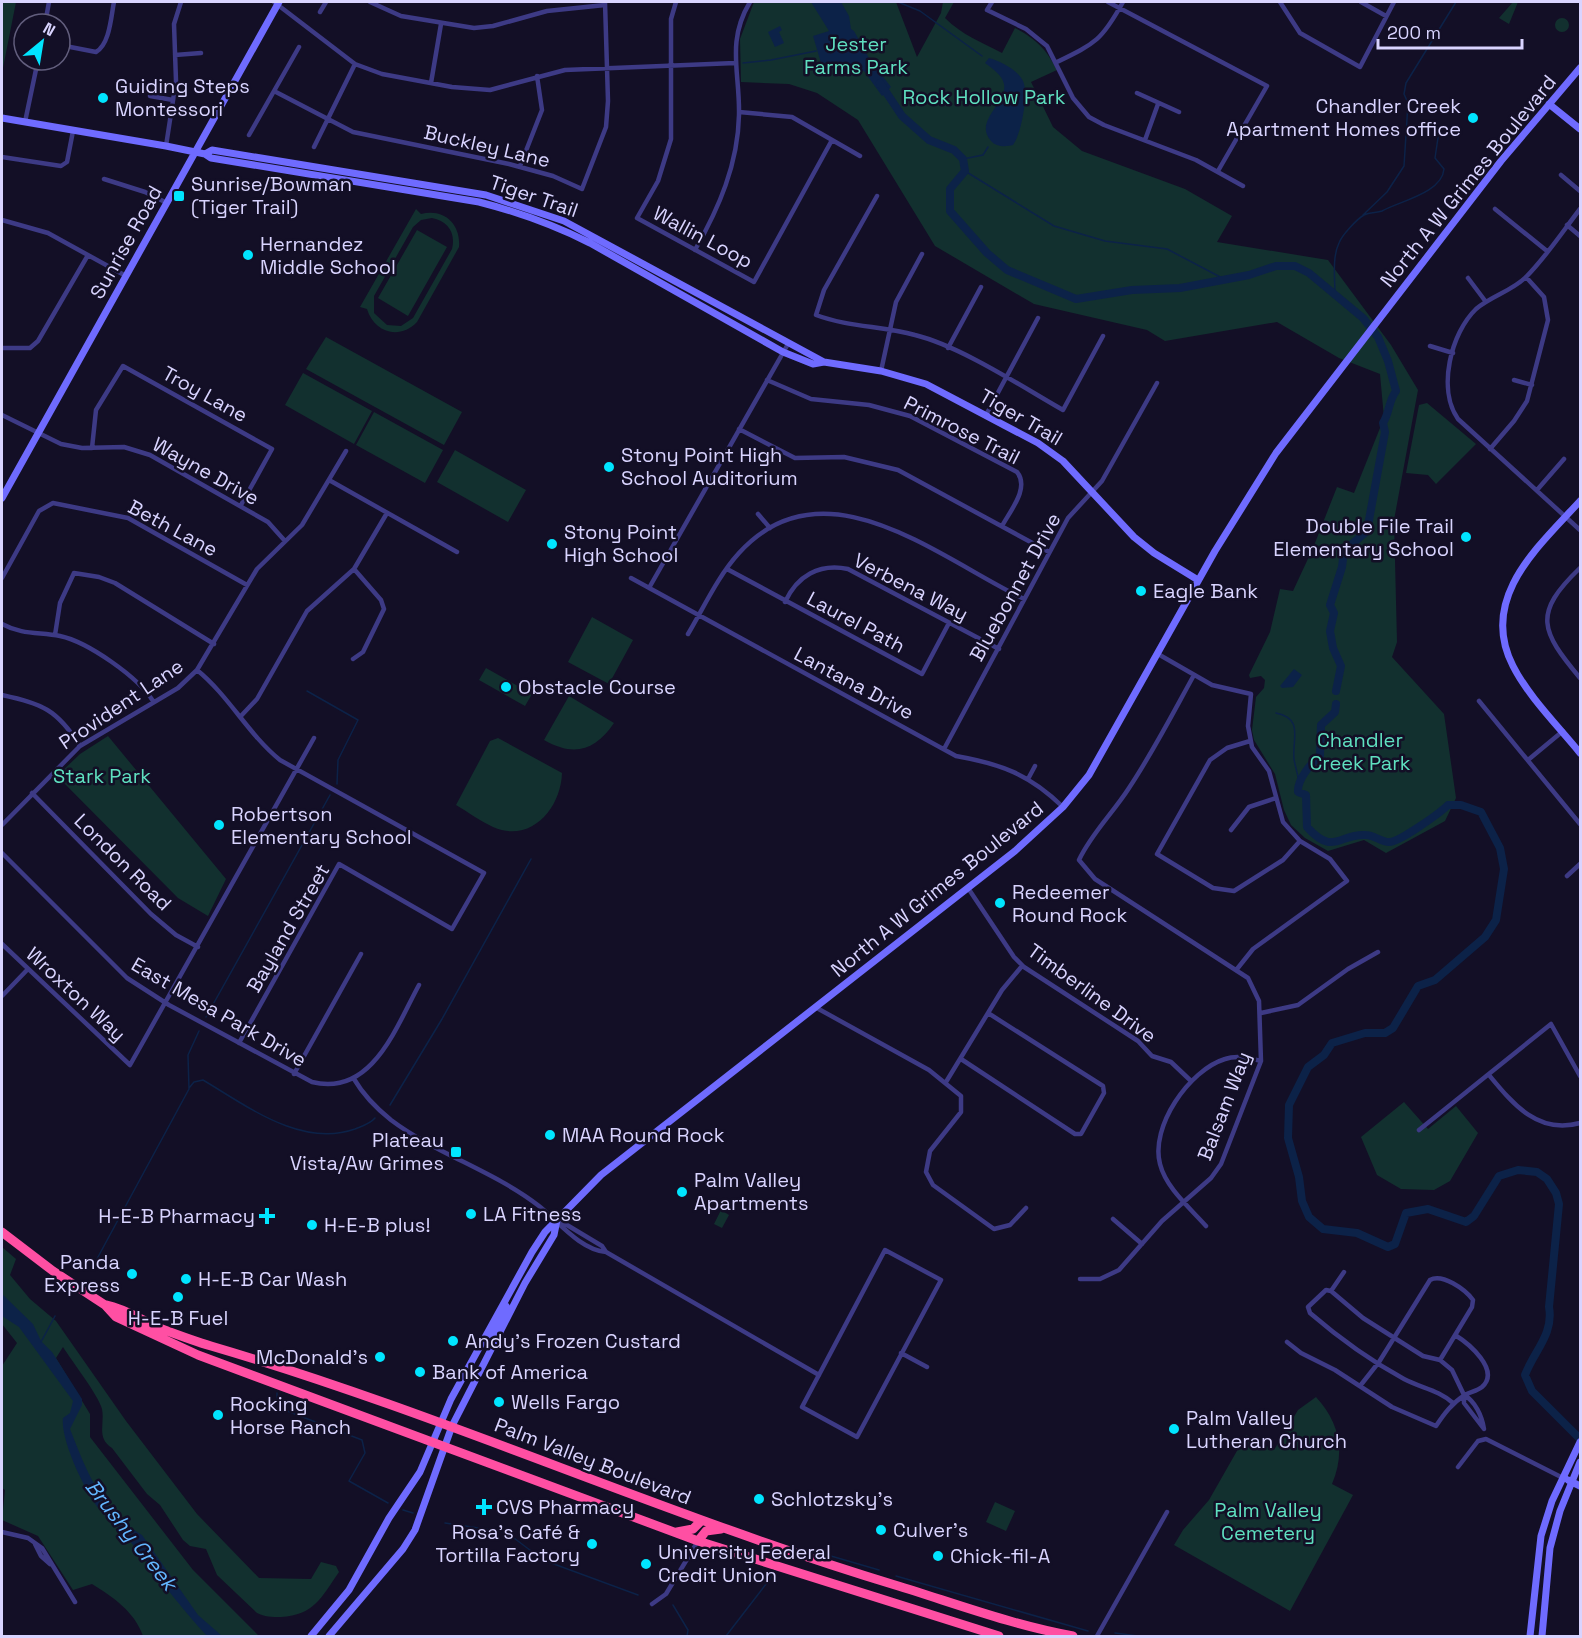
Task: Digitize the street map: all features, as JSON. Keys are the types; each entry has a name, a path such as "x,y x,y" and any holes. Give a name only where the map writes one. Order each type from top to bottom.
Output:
{"highway":[{"name":"Palm Valley Boulevard","path":"2,1232 53,1271 105,1305 116,1317 225,1364 698,1541 999,1636"},
{"name":"Palm Valley Boulevard","path":"105,1305 120,1308 161,1329 291,1370 441,1422 723,1529 832,1566 1026,1626 1073,1636"},
{"path":"225,1364 230,1358 237,1357 285,1372 291,1370"},
{"path":"674,1532 693,1529 701,1521"},
{"path":"698,1541 706,1532 723,1529"}],"main road":[{"name":"Sunrise Road","path":"2,498 4,489 196,152 277,2"},
{"name":"North A W Grimes Boulevard","path":"311,1636 352,1586 389,1518 420,1472 468,1367 545,1232 601,1175 968,888 1043,828 1063,807 1089,775 1198,580 1276,453 1381,316 1549,104 1581,68"},
{"path":"1549,104 1581,129"},
{"name":"Tiger Trail","path":"2,118 166,146 205,154 211,158 479,202 532,217 590,243 783,352 813,364 824,363 881,371 926,384 986,415 1050,451 1134,537 1154,553 1198,580"},
{"name":"Tiger Trail","path":"205,154 212,150 357,172 513,202 592,235 824,363"},
{"path":"1581,501 1519,571 1508,595 1504,619 1512,665 1581,753"},
{"name":"North A W Grimes Boulevard","path":"329,1636 403,1550 416,1530 452,1426 492,1347 554,1235 557,1220"},
{"path":"492,1347 492,1335 506,1308 512,1289"},
{"path":"1530,1636 1539,1545 1552,1501 1581,1442"},
{"path":"1542,1636 1550,1548 1558,1517 1580,1462"},
{"path":"1563,1478 1581,1486"}],"street":[{"path":"72,47 96,52 100,50 104,44 114,2"},
{"path":"166,146 173,100 174,24 181,2"},
{"path":"277,2 355,64 382,74 430,83 490,90 565,70 735,63"},
{"path":"320,12 326,2"},
{"path":"370,2 401,16 441,24 484,28 547,11 605,3"},
{"path":"672,64 671,19 676,2"},
{"path":"695,250 726,185 734,155 739,112 735,63 738,24 750,2"},
{"path":"992,2 987,10 1037,36 1057,62 1073,98 1089,117 1104,126 1145,140 1218,171 1243,186"},
{"path":"1108,2 1267,86 1218,171"},
{"path":"1057,62 1098,41 1123,2"},
{"path":"1280,2 1300,33 1360,67 1394,2"},
{"path":"1361,2 1386,16"},
{"name":"Buckley Lane","path":"274,91 326,119 372,138 520,166 553,176 582,189 606,128 605,3"},
{"path":"430,83 441,24"},
{"path":"249,135 299,47"},
{"path":"175,55 201,53"},
{"path":"314,147 355,64"},
{"name":"Wallin Loop","path":"672,64 671,138 658,182 637,218 754,282 832,140"},
{"path":"25,122 35,72"},
{"path":"520,166 542,110 537,76"},
{"path":"1137,93 1179,112"},
{"path":"150,96 173,100"},
{"path":"1145,140 1158,104"},
{"path":"739,112 792,117 860,156"},
{"path":"2,157 61,166 67,162 73,131"},
{"path":"1561,175 1581,191"},
{"path":"104,179 145,192 167,203"},
{"path":"877,196 824,290 816,315 848,326 890,329 916,335 948,348 1063,410 1103,336"},
{"path":"1495,209 1546,251"},
{"path":"1581,209 1526,277 1486,302 1465,322 1454,352 1447,384 1450,406 1458,419 1581,530"},
{"path":"2,220 17,222 48,233 126,276"},
{"path":"1568,225 1581,236"},
{"path":"881,371 896,302 922,254"},
{"path":"2,348 30,348 38,341 88,255"},
{"path":"1490,448 1521,411 1532,385 1549,313 1544,297 1526,277"},
{"path":"1468,278 1486,302"},
{"path":"948,348 981,287"},
{"path":"986,415 1038,318"},
{"path":"649,588 788,344"},
{"path":"1430,346 1454,352"},
{"name":"Troy Lane","path":"92,447 96,410 123,366 272,449 241,505"},
{"name":"Primrose Trail","path":"767,380 811,399 869,405 910,416 1017,472 1022,479 1022,488 1002,526"},
{"path":"1514,380 1532,385"},
{"name":"Bluebonnet Drive","path":"944,749 1068,518 1108,471 1119,446 1156,383"},
{"name":"Wayne Drive","path":"2,415 61,444 124,447 143,452 241,505 268,522 285,541"},
{"path":"739,429 795,458 844,457 886,465 1049,552"},
{"name":"Provident Lane","path":"2,825 80,746 177,688 198,670 247,585 262,563 302,525 346,451"},
{"path":"1537,490 1564,459"},
{"path":"328,480 457,552"},
{"name":"Beth Lane","path":"2,578 39,511 53,503 128,518 247,585"},
{"path":"240,717 257,699 307,611 354,569 387,513"},
{"path":"688,634 727,568 750,542 770,528 815,514 840,513 861,517 896,531 1023,599"},
{"path":"758,514 770,528"},
{"name":"Laurel Path","path":"727,568 785,602 922,674 950,623"},
{"name":"Verbena Way","path":"785,602 794,585 805,575 823,568 841,568 858,573 999,649"},
{"path":"1581,568 1552,600 1547,623 1549,637 1581,678"},
{"path":"353,659 363,652 384,609 381,600 354,569"},
{"path":"55,635 60,603 74,573 99,577 114,583 214,644"},
{"name":"Lantana Drive","path":"630,578 956,756 990,761 1028,779 1063,807"},
{"path":"2,624 23,633 55,635 71,640 124,670 137,681 153,701"},
{"path":"1158,654 1212,685 1251,694 1248,726 1253,750 1269,771 1283,822 1300,841 1330,859 1347,881 1253,949 1237,969"},
{"name":"Bayland Street","path":"198,670 265,747 296,770 484,873 453,929 339,864 239,1043"},
{"name":"Balsam Way","path":"1080,1279 1095,1280 1113,1274 1184,1201 1211,1178 1221,1164 1261,1061 1261,1013 1252,985 1237,969 1095,879 1079,860 1087,842 1104,824 1133,783 1194,675"},
{"path":"2,694 27,700 50,710 63,720 80,746"},
{"path":"1479,701 1581,824"},
{"path":"1528,760 1563,731"},
{"path":"166,1003 314,738"},
{"path":"1251,741 1227,748 1210,760 1157,854 1213,888 1234,891 1283,860 1300,841"},
{"path":"1028,779 1035,766"},
{"name":"London Road","path":"32,793 151,914 176,935 198,947"},
{"path":"1231,830 1249,807 1276,798"},
{"name":"East Mesa Park Drive","path":"2,853 114,967 166,1003 294,1074 321,1084 354,1079"},
{"path":"1567,876 1581,864"},
{"name":"Timberline Drive","path":"968,888 1022,966 1138,1041 1152,1056 1171,1062 1190,1080"},
{"name":"Wroxton Way","path":"2,944 130,1065 166,1003"},
{"path":"1261,1013 1298,1005 1348,969 1378,952"},
{"path":"294,1074 361,954"},
{"path":"946,1082 988,1012 1022,966"},
{"path":"2,996 28,969"},
{"path":"419,986 380,1056 354,1079 369,1101 394,1122 532,1201 557,1220 578,1230 602,1246 606,1252 819,1375"},
{"path":"815,1007 946,1082 961,1096 963,1107 928,1154 925,1168 929,1180 950,1199 993,1228 1004,1229 1026,1208"},
{"path":"961,1059 1075,1134 1081,1134 1104,1093 1103,1086 988,1012"},
{"path":"1419,1130 1551,1024 1581,1076"},
{"path":"1206,1226 1163,1174 1158,1147 1163,1125 1190,1080 1225,1059 1236,1057 1261,1061"},
{"path":"1489,1075 1525,1115 1550,1125 1581,1123"},
{"path":"1113,1219 1142,1244"},
{"path":"885,1250 941,1280 856,1437 802,1407 819,1375 885,1250"},
{"path":"1344,1272 1328,1291 1310,1303 1308,1307 1310,1313 1347,1344 1403,1379 1439,1392 1453,1403"},
{"path":"1360,1386 1395,1338 1430,1280 1436,1277 1442,1278 1473,1300 1472,1307 1440,1360"},
{"path":"1328,1291 1363,1318 1423,1356 1440,1360 1452,1370 1464,1395 1466,1406 1477,1423 1484,1428"},
{"path":"1287,1342 1301,1353 1392,1407 1436,1426 1453,1403 1482,1387 1486,1380 1487,1371 1476,1350 1455,1335"},
{"path":"901,1353 927,1367"},
{"path":"1464,1395 1473,1402 1482,1420 1486,1439"},
{"path":"1466,1406 1473,1402"},
{"path":"1477,1423 1482,1420"},
{"path":"1458,1467 1478,1441 1486,1439 1563,1478"},
{"path":"1097,1636 1167,1512"},
{"path":"2,1532 28,1538 35,1544 41,1556 50,1564 75,1602"},
{"path":"652,1604 666,1594 698,1541"}],"green space":[{"path":"2,2 16,2 14,12 12,12 2,73"},
{"path":"754,2 896,2 917,57 941,13 943,2 954,2 945,18 951,24 1002,53 1015,28 1040,45 1057,70 1031,82 1053,127 1082,151 1185,189 1232,216 1217,242 1328,260 1391,345 1418,390 1394,520 1397,642 1392,657 1444,714 1456,798 1445,821 1386,853 1364,840 1328,851 1305,838 1291,825 1284,810 1275,774 1254,740 1252,730 1256,697 1264,688 1265,680 1261,676 1250,678 1249,675 1270,632 1280,589 1293,591 1337,487 1354,493 1384,418 1380,374 1339,358 1277,322 1165,341 1147,330 1034,304 935,246 858,120 817,93 789,84 741,82 740,39"},
{"path":"1513,2 1518,2 1509,24 1499,18"},
{"path":"1562,18 1567,20 1569,25 1567,30 1562,32 1557,30 1555,25 1557,20"},
{"path":"416,209 421,214 443,215 454,224 459,238 459,247 417,322 403,331 388,331 375,324 367,309 360,307","holes":["432,218 438,220 452,233 452,249 413,318 401,326 387,325 374,313 374,296 413,227 421,220"]},
{"path":"417,230 447,247 408,316 378,298"},
{"path":"326,337 462,412 444,445 306,369"},
{"path":"303,373 372,411 354,444 285,405"},
{"path":"1427,403 1476,444 1436,484 1428,475 1406,473 1419,405"},
{"path":"374,412 443,450 425,483 356,445"},
{"path":"455,450 526,490 508,522 437,482"},
{"path":"592,617 633,640 609,684 568,662"},
{"name":"Obstacle Course","path":"486,668 532,694 525,706 479,680"},
{"path":"569,696 614,723 599,740 583,748 565,748 544,740"},
{"name":"Stark Park","path":"108,736 226,879 208,916 178,898 57,776 80,754"},
{"path":"498,738 562,773 556,799 550,810 531,827 520,831 507,831 493,827 456,805 490,741"},
{"path":"1404,1102 1428,1129 1456,1106 1478,1133 1450,1181 1434,1190 1401,1189 1377,1175 1361,1137"},
{"path":"721,1210 729,1215 722,1228 714,1224"},
{"path":"2,1247 16,1259 10,1275 30,1299 56,1321 126,1421 197,1514 259,1578 311,1579 321,1562 336,1566 339,1572 316,1604 292,1616 263,1615 257,1613 217,1575 206,1549 190,1546 183,1540 160,1505 147,1494 104,1440 100,1403 63,1347 56,1358 90,1414 90,1437 193,1570 259,1636 143,1636 129,1612 100,1589 92,1584 73,1590 38,1536 2,1520 5,1490 2,1488 2,1366 17,1343 2,1324"},
{"name":"Palm Valley Cemetery","path":"1316,1397 1330,1416 1338,1438 1339,1460 1332,1484 1353,1495 1290,1611 1174,1545 1183,1530 1209,1500 1246,1435 1274,1450 1298,1410"},
{"path":"995,1502 1015,1511 1006,1531 986,1522"}],"water":[{"path":"811,2 841,2 849,16 851,29 870,60 891,87 882,96 864,71 848,71 842,63 821,63 813,36 829,31"},
{"path":"780,26 782,30 779,32 784,43 775,47 768,32"},
{"path":"989,58 1013,70 1021,77 1025,87 1023,114 1013,145 996,144 987,134 988,119 1004,91 1004,84 997,72 985,63"},
{"path":"1294,669 1302,675 1293,687 1282,688 1280,686"},
{"name":"Brushy Creek","path":"2,1294 33,1324 41,1341 52,1352 82,1399 82,1405 70,1429 97,1489 116,1514 142,1535 198,1615 222,1636 207,1636 123,1532 103,1514 94,1502 75,1466 63,1427 63,1418 70,1413 73,1401 19,1327 2,1316"}],"waterway":[{"path":"898,2 920,11 982,56"},
{"path":"1363,215 1387,192 1404,166 1408,103 1404,94 1406,83 1456,2"},
{"path":"743,63 816,51"},
{"path":"880,83 902,116 929,140 954,150 963,159 965,171 950,189 950,211 987,253 1007,270 1076,299 1132,290 1180,288 1249,275 1276,266 1295,266 1309,273 1363,318 1378,337 1388,361 1396,391 1383,423 1385,432 1367,531 1344,551 1342,567 1330,605 1334,613 1330,631 1333,648 1341,666 1336,691"},
{"path":"1335,294 1335,255 1341,240 1350,228 1364,215 1382,211 1419,195 1436,184 1442,177 1444,169 1435,158 1439,131"},
{"path":"963,159 983,155 988,147"},
{"path":"965,171 1054,226 1105,241 1167,249 1224,279"},
{"path":"307,691 358,720 338,760 337,784"},
{"path":"1336,704 1335,712 1321,725 1320,756 1305,772 1298,787 1298,792 1306,795 1307,827 1316,836 1330,842 1357,835 1394,841 1410,833 1448,805 1461,805 1481,812 1500,848 1504,869 1496,920 1485,937 1435,980 1418,986 1393,1028 1385,1033 1365,1033 1332,1043 1324,1055 1308,1067 1289,1105 1288,1138 1299,1177 1302,1201 1309,1217 1323,1229 1357,1233 1388,1247 1395,1244 1406,1213 1428,1209 1466,1222 1474,1216 1499,1176 1518,1170 1537,1172 1547,1179 1556,1193 1559,1204 1549,1326 1525,1375 1532,1391 1580,1439"},
{"path":"1276,713 1290,720 1295,730 1294,759 1299,782"},
{"path":"206,1017 330,795"},
{"path":"390,1105 442,1019 531,859"},
{"path":"92,1268 189,1089 188,1055 199,1031"},
{"path":"189,1088 194,1082 203,1080 275,1121 295,1129 315,1133 335,1133 355,1129 375,1118"},
{"path":"41,1342 55,1316"},
{"path":"277,1393 277,1403 282,1409 362,1440 365,1453 349,1481 388,1503"},
{"path":"403,1510 413,1513"},
{"path":"445,1523 505,1532"},
{"path":"510,1535 543,1560 638,1595"},
{"path":"831,1556 879,1570"},
{"path":"726,1636 773,1575"},
{"path":"896,1576 1088,1631"},
{"path":"673,1605 688,1630 687,1636"},
{"path":"1115,1633 1138,1636"}],"place":[{"name":"Guiding Steps Montessori","path":"103,98"},
{"name":"Chandler Creek Apartment Homes office","path":"1473,118"},
{"name":"Sunrise/Bowman (Tiger Trail)","path":"179,196"},
{"name":"Hernandez Middle School","path":"248,255"},
{"name":"Stony Point High School Auditorium","path":"609,467"},
{"name":"Double File Trail Elementary School","path":"1466,537"},
{"name":"Stony Point High School","path":"552,544"},
{"name":"Eagle Bank","path":"1141,591"},
{"name":"Obstacle Course","path":"506,687"},
{"name":"Robertson Elementary School","path":"219,825"},
{"name":"Redeemer Round Rock","path":"1000,903"},
{"name":"MAA Round Rock","path":"550,1135"},
{"name":"Plateau Vista/Aw Grimes","path":"456,1152"},
{"name":"Palm Valley Apartments","path":"682,1192"},
{"name":"LA Fitness","path":"471,1214"},
{"name":"H-E-B Pharmacy","path":"267,1216"},
{"name":"H-E-B plus!","path":"312,1225"},
{"name":"Panda Express","path":"132,1274"},
{"name":"H-E-B Car Wash","path":"186,1279"},
{"name":"H-E-B Fuel","path":"178,1297"},
{"name":"Andy's Frozen Custard","path":"453,1341"},
{"name":"McDonald's","path":"380,1357"},
{"name":"Bank of America","path":"420,1372"},
{"name":"Wells Fargo","path":"499,1402"},
{"name":"Rocking Horse Ranch","path":"218,1415"},
{"name":"Palm Valley Lutheran Church","path":"1174,1429"},
{"name":"Schlotzsky's","path":"759,1499"},
{"name":"CVS Pharmacy","path":"484,1507"},
{"name":"Culver's","path":"881,1530"},
{"name":"Rosa's Café & Tortilla Factory","path":"592,1544"},
{"name":"Chick-fil-A","path":"938,1556"},
{"name":"University Federal Credit Union","path":"646,1564"}],"park label":[{"name":"Jester Farms Park","path":"856,56"},
{"name":"Rock Hollow Park","path":"984,97"},
{"name":"Chandler Creek Park","path":"1360,752"}]}
